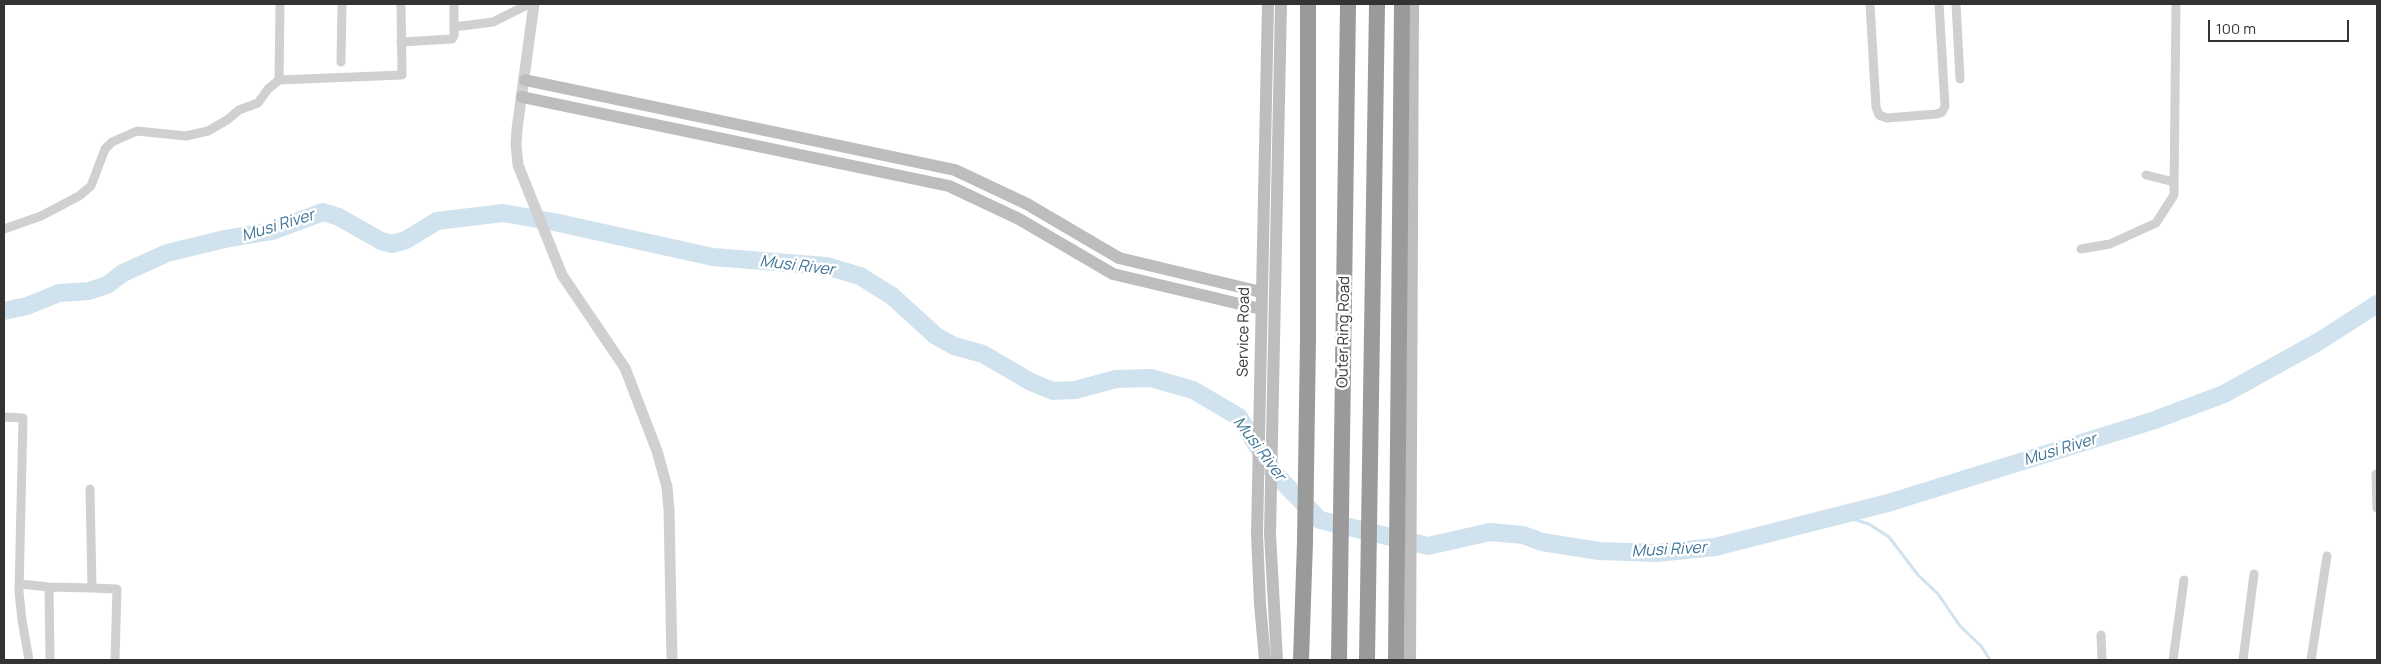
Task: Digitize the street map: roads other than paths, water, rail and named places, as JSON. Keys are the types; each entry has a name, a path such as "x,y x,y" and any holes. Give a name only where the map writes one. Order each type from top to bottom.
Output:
{"highway":[{"path":"1301,660 1308,339 1308,4"},
{"name":"Outer Ring Road","path":"1338,660 1348,4"},
{"name":"Outer Ring Road","path":"1368,660 1377,4"},
{"path":"1396,660 1403,600 1397,463 1402,4"}],"main road":[{"name":"Service Road","path":"1265,660 1257,534 1268,4"},
{"name":"Service Road","path":"1277,660 1270,534 1280,4"},
{"path":"1410,660 1403,600 1413,403 1413,4"},
{"path":"525,80 955,170 1027,204 1119,258 1262,292"},
{"path":"522,97 949,186 1019,219 1113,274 1261,309"}],"street":[{"path":"278,80 280,4"},
{"path":"341,62 342,4"},
{"path":"4,229 41,216 79,196 91,186 105,149 112,142 137,131 186,136 208,131 227,120 239,110 258,103 268,89 278,80 402,75 401,4"},
{"path":"402,42 449,40 454,36 454,4"},
{"path":"454,27 493,22 528,4"},
{"path":"534,4 516,144 518,165 562,275 625,368 657,451 667,487 669,510 672,660"},
{"path":"1870,4 1876,107 1879,115 1887,118 1937,114 1942,112 1946,106 1940,4"},
{"path":"1956,4 1960,79"},
{"path":"2081,249 2110,244 2156,222 2174,195 2176,4"},
{"path":"2146,175 2174,182"},
{"path":"4,417 23,418 20,584 22,620 29,660"},
{"path":"2376,474 2377,508"},
{"path":"90,489 92,588"},
{"path":"2311,660 2326,556"},
{"path":"2243,660 2254,574"},
{"path":"2173,660 2184,580"},
{"path":"20,584 49,587 117,589 115,660"},
{"path":"49,587 50,660"},
{"path":"2101,635 2102,660"}],"waterway":[{"name":"Musi River","path":"4,311 27,306 59,293 89,291 107,285 123,273 167,253 225,239 272,231 323,212 339,217 381,241 392,244 406,240 437,221 503,213 554,222 713,257 826,266 860,276 892,296 936,336 954,346 983,354 1031,382 1053,391 1075,390 1116,379 1151,378 1193,390 1239,417 1274,473 1320,520 1428,546 1490,532 1523,535 1542,542 1599,551 1657,553 1715,547 1888,503 2152,421 2224,394 2318,342 2377,304"},
{"path":"1840,515 1869,524 1889,537 1918,575 1938,594 1960,626 1981,646 1990,660"}]}
